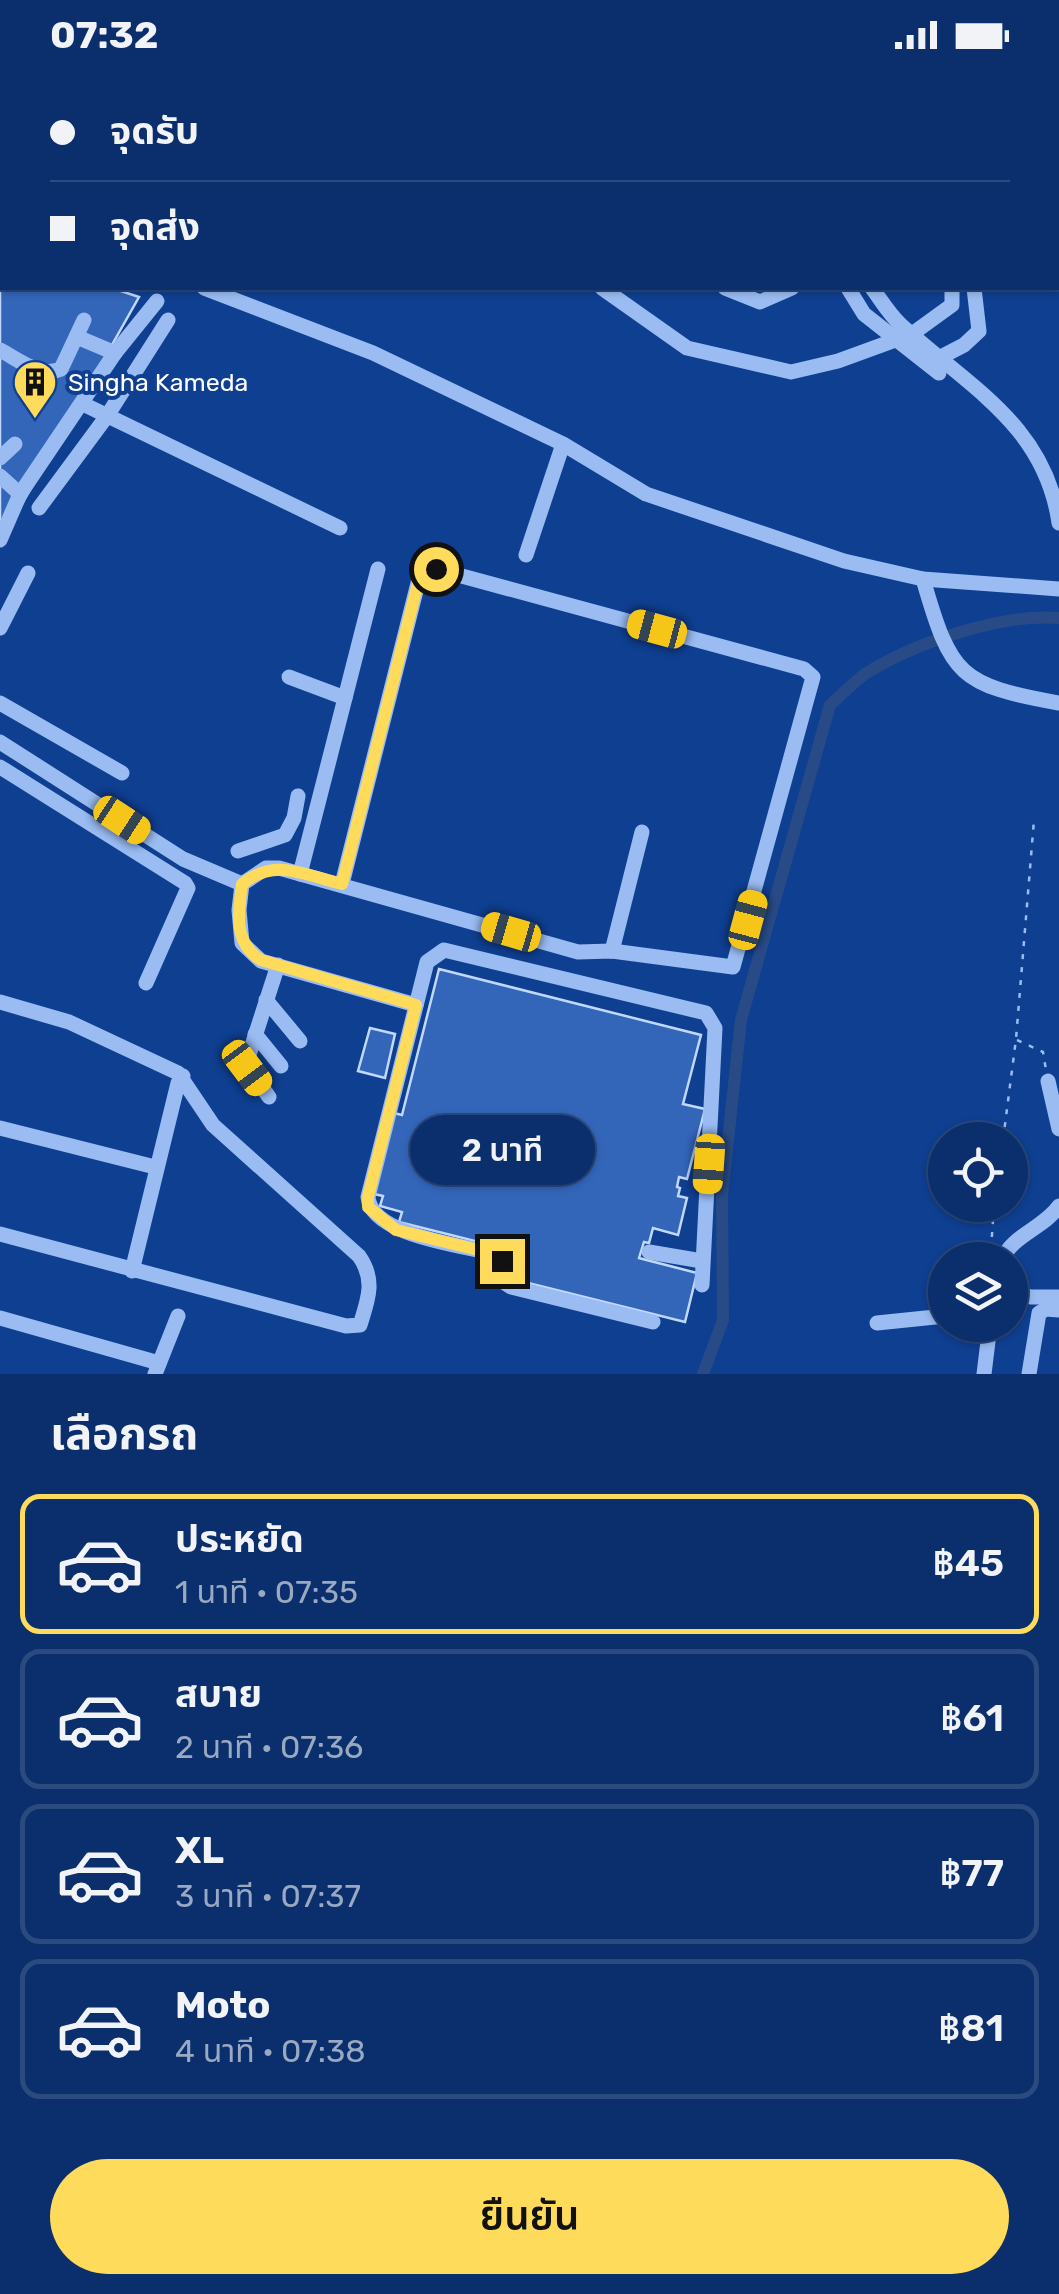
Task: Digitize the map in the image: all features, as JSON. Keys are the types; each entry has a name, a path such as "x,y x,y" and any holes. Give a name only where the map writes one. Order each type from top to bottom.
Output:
{"street":[{"path":"209,290 373,352 563,444 646,494 844,561 923,578 1059,589 1059,571"},
{"path":"605,290 686,348 791,372 838,361 912,334 952,305 952,290"},
{"path":"730,290 760,302 787,290"},
{"path":"849,290 864,314 1016,423 1043,468 1059,523"},
{"path":"874,290 939,365"},
{"path":"939,365 979,331 974,290"},
{"path":"0,538 20,494 114,354 157,301"},
{"path":"0,350 52,373 61,369 84,320"},
{"path":"39,508 107,416 168,320"},
{"path":"76,337 114,354"},
{"path":"83,404 340,528"},
{"path":"0,458 15,444"},
{"path":"526,555 563,444"},
{"path":"0,476 20,494"},
{"path":"300,874 378,568"},
{"path":"342,884 419,579 426,570 436,569 804,669 812,677 733,967 612,951 578,952 279,868 266,868 242,884 242,943 261,960 416,1005"},
{"path":"0,628 28,573"},
{"path":"923,578 944,646 979,683 999,692 1059,703"},
{"path":"289,677 345,698"},
{"path":"0,703 122,773"},
{"path":"0,742 183,859 242,884"},
{"path":"0,768 185,883 188,888 146,983"},
{"path":"238,851 286,835 298,796"},
{"path":"291,828 310,833"},
{"path":"612,951 642,832"},
{"path":"653,1322 510,1287 502,1281 502,1261 491,1253 396,1230 372,1212 368,1197 427,962 444,950 706,1013 714,1028 714,1046 702,1285"},
{"path":"269,1097 247,1068 254,1034 278,966"},
{"path":"266,1000 300,1041"},
{"path":"0,1002 69,1022 183,1076 213,1125 360,1256 368,1268 370,1296 360,1325 355,1327 0,1234"},
{"path":"254,1034 281,1066"},
{"path":"132,1271 155,1167 183,1076"},
{"path":"1048,1081 1059,1129"},
{"path":"0,1128 155,1167"},
{"path":"1015,1242 1051,1218 1059,1206"},
{"path":"648,1252 702,1260"},
{"path":"1028,1296 1059,1297"},
{"path":"1029,1374 1039,1313 1059,1310"},
{"path":"0,1318 157,1368 178,1316"},
{"path":"877,1323 928,1318"},
{"path":"986,1374 989,1342"}],"path":[{"path":"1005,1122 1034,820"},
{"path":"1016,1039 1042,1052 1048,1081"}],"building":[{"name":"Singha Kameda","path":"0,290 118,290 139,297 0,543"},
{"path":"439,969 701,1035 683,1104 705,1109 687,1179 679,1177 678,1196 687,1198 678,1235 653,1228 639,1258 697,1273 685,1322 508,1278 515,1251 399,1222 402,1212 380,1206 383,1196 374,1194 394,1113 402,1115"},
{"path":"370,1028 395,1034 385,1078 358,1071"}],"waterway":[{"path":"703,1374 723,1320 722,1196 741,1020 830,705 865,674 933,641 1012,620 1059,618"}],"place":[{"name":"Singha Kameda","path":"35,420"}],"route":[{"path":"436,569 426,570 419,579 342,884 266,868 242,884 240,932 248,952 261,960 416,1005 368,1207 396,1230 491,1253 502,1261"}]}
